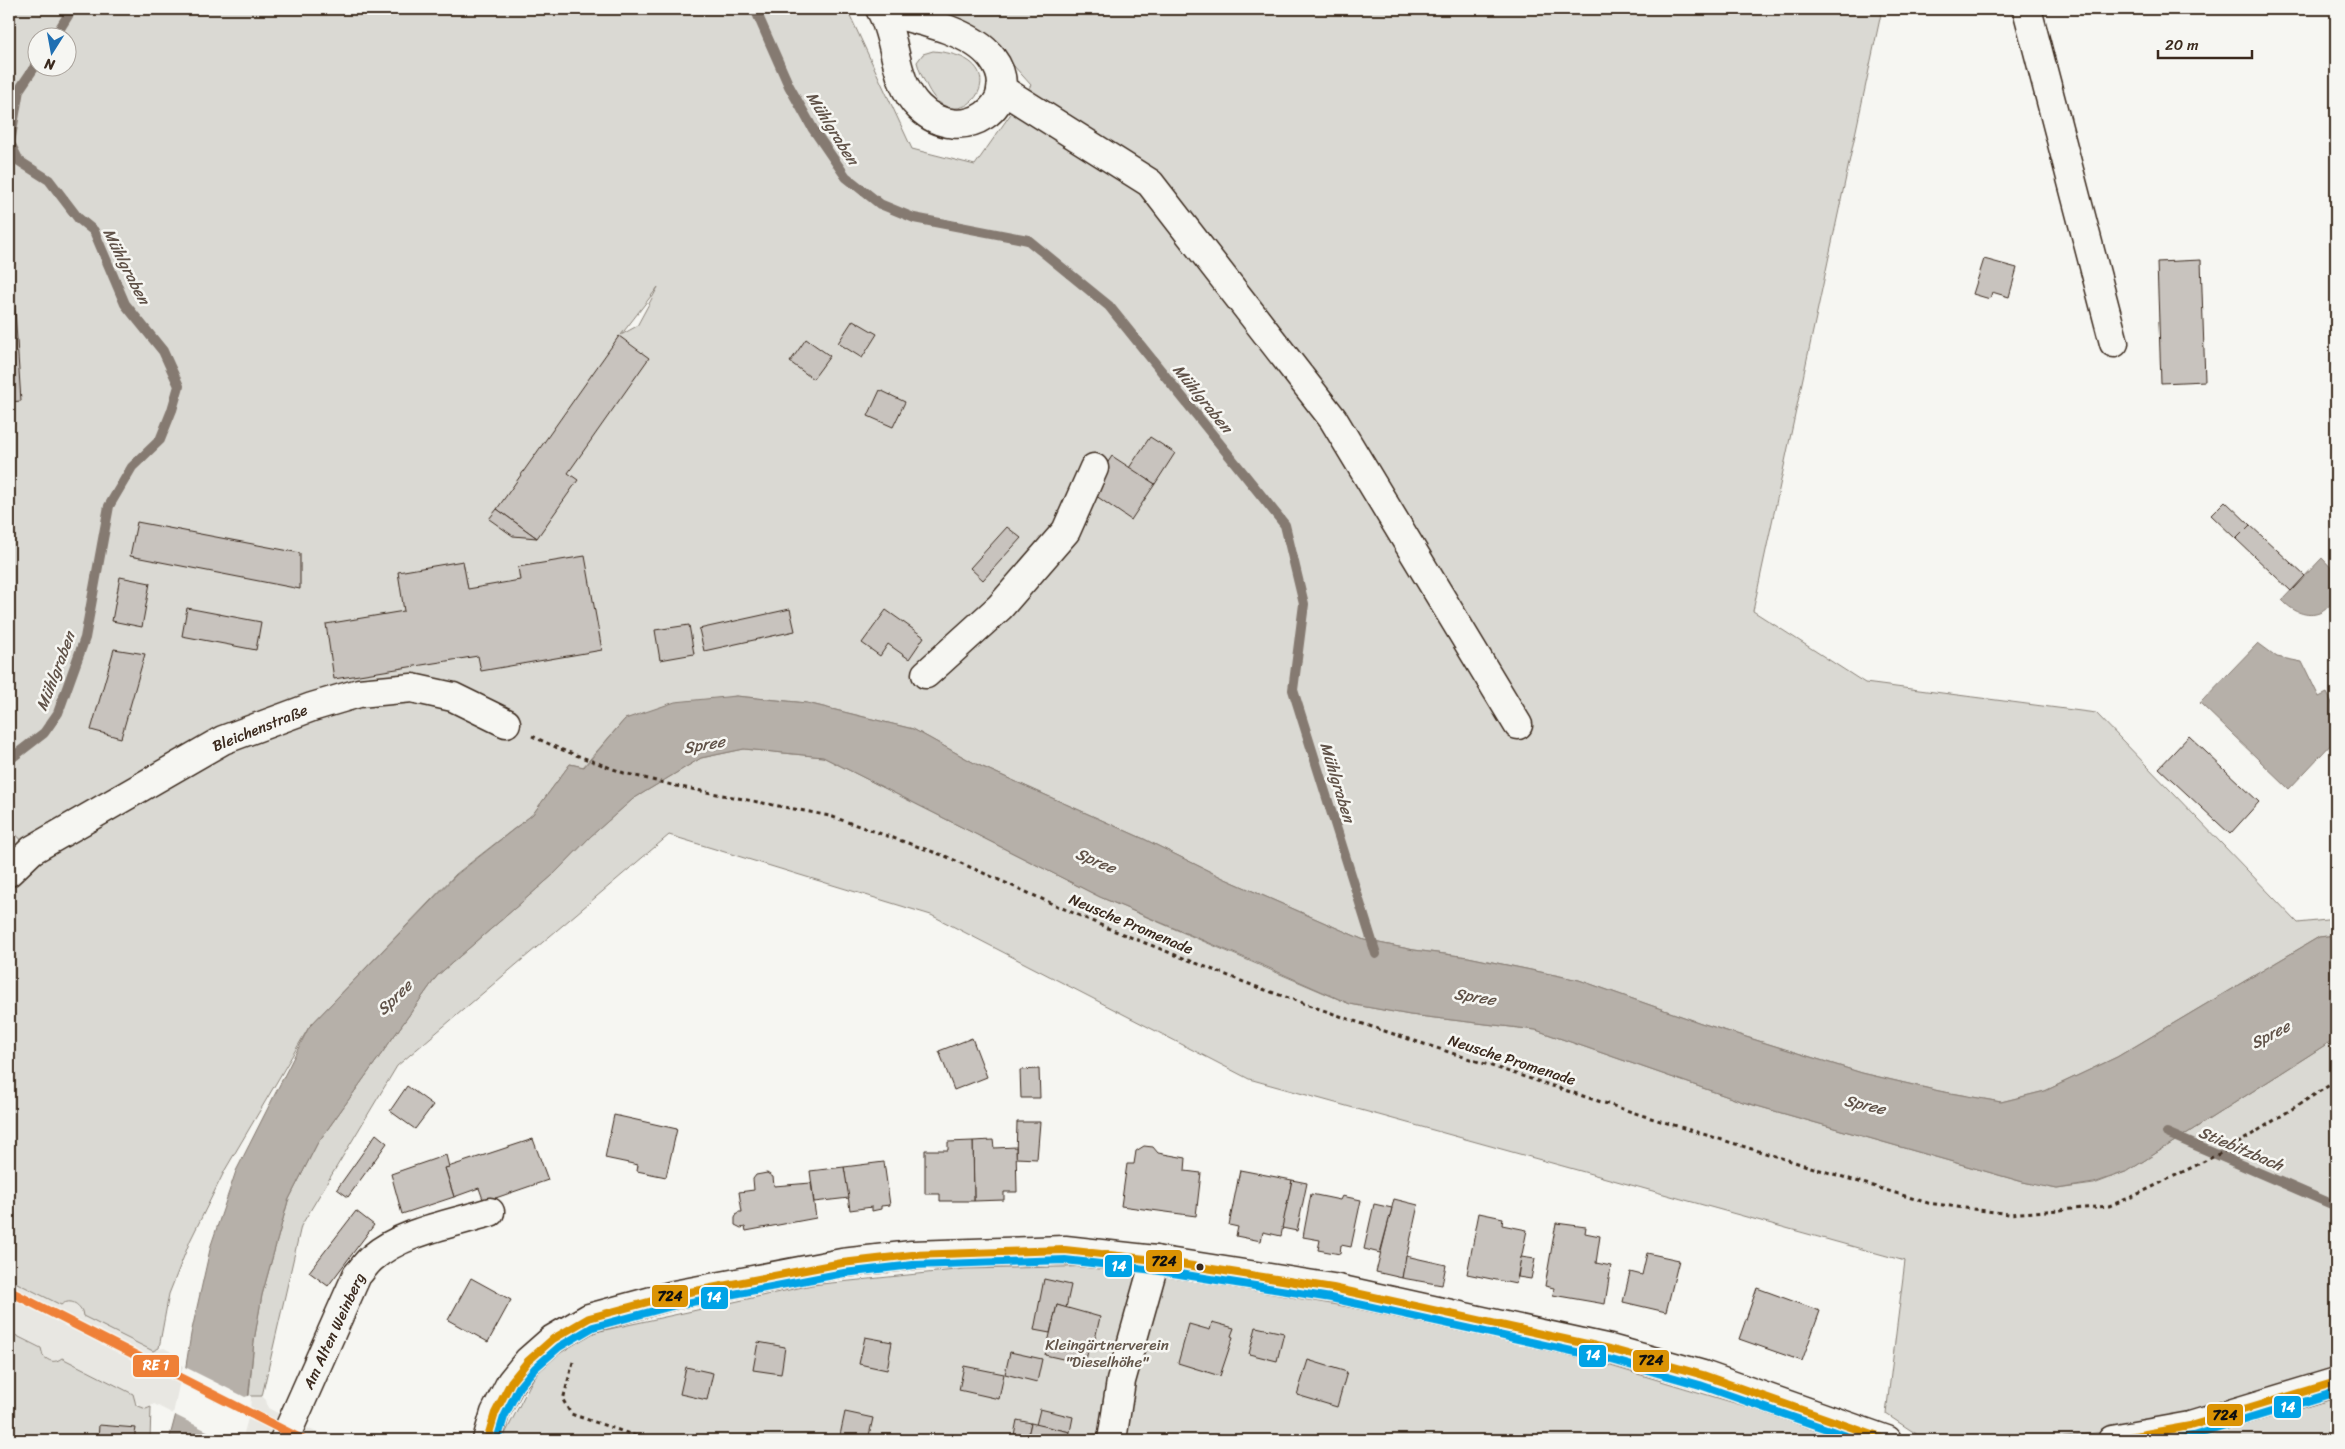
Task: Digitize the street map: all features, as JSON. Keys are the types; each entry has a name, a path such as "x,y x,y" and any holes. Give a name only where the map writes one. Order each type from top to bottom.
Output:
{"street":[{"path":"2027,9 2114,343"},
{"path":"881,10 935,25 976,44 992,58 1000,75 1001,89 996,105 986,116 972,123 955,124 939,120 919,107 907,90 881,10"},
{"path":"1001,89 1150,183 1333,419 1518,725"},
{"path":"926,674 1000,607 1066,531 1094,468"},
{"name":"Bleichenstraße","path":"9,872 32,850 223,740 312,707 359,693 412,688 453,697 506,723"},
{"name":"Am Alten Weinberg","path":"284,1440 357,1275 372,1258 389,1246 412,1236 490,1212"},
{"path":"487,1440 496,1413 510,1382 528,1361 553,1340 589,1318 674,1296 791,1272 912,1255 1065,1250 1155,1260 1333,1288 1610,1349 1703,1375 1887,1440"},
{"path":"1112,1440 1121,1381 1155,1260"},
{"path":"2112,1440 2190,1426 2336,1382"}],"path":[{"name":"Neusche Promenade","path":"506,723 569,752 624,772 676,786 830,816 945,856 1105,927 1272,993 1641,1115 1928,1203 2010,1214 2108,1206 2198,1166 2229,1149 2336,1081"},
{"path":"574,1360 563,1400 571,1414 648,1440"}],"shaded area":[{"path":"9,828 32,850 9,872"},
{"path":"9,1279 61,1305 70,1302 76,1304 82,1311 83,1316 153,1351 164,1348 170,1351 175,1362 245,1398 256,1394 262,1396 266,1400 268,1408 331,1440 225,1440 154,1404 146,1409 142,1408 134,1400 133,1394 62,1358 58,1361 48,1360 43,1356 41,1347 9,1331"}],"green space":[{"path":"12,9 847,9 912,149 975,165 1031,85 976,30 950,14 935,9 1882,9 1753,611 1865,683 2096,713 2298,923 2336,919 2336,935 2319,937 2117,1057 2045,1091 2001,1102 1939,1091 1862,1073 1701,1023 1579,980 1468,957 1414,950 1364,940 1223,878 1144,839 976,764 913,729 807,703 736,696 625,719 583,767 570,764 533,814 456,874 309,1027 225,1170 190,1241 169,1294 159,1348 153,1351 83,1316 80,1308 75,1304 67,1302 61,1305 9,1279 9,872 32,850 9,828 9,19","holes":["658,287 637,326 621,335"]},
{"path":"933,51 961,57 977,69 981,82 977,95 967,105 953,108 939,102 926,84 917,62 923,54"},
{"path":"744,749 823,757 1100,897 1350,1004 1410,1015 1536,1030 1743,1102 2023,1182 2057,1189 2094,1184 2128,1171 2336,1038 2336,1369 2184,1416 2110,1431 2045,1440 1950,1440 1918,1435 1886,1414 1905,1261 1249,1079 931,915 669,835 397,1066 301,1226 262,1396 249,1396 254,1341 262,1295 288,1201 317,1144 437,976 553,875 591,836 633,799 701,758"},
{"name":"Kleingärtnerverein \"Dieselhöhe\"","path":"1108,1266 1372,1311 1564,1352 1818,1428 1845,1440 504,1440 505,1434 539,1367 591,1333 812,1285 965,1269"},
{"path":"9,1332 41,1348 43,1356 50,1360 56,1361 62,1358 133,1394 136,1405 146,1409 151,1407 150,1440 9,1440"},
{"path":"2336,1398 2336,1440 2195,1440"}],"water":[{"path":"2322,558 2336,573 2337,587 2334,598 2329,606 2321,612 2303,614 2292,609 2282,600"},
{"path":"2258,643 2277,657 2302,662 2319,697 2327,693 2336,711 2336,739 2289,789 2200,703"},
{"name":"Spree","path":"736,696 807,703 913,729 976,764 1144,839 1223,878 1364,940 1414,950 1468,957 1579,980 1701,1023 1862,1073 1939,1091 2001,1102 2045,1091 2117,1057 2319,937 2336,935 2336,1038 2128,1171 2094,1183 2057,1189 2023,1182 1743,1102 1536,1030 1410,1015 1350,1004 1100,897 823,757 744,749 701,758 633,799 591,836 553,875 437,976 317,1144 288,1201 262,1295 254,1341 247,1410 239,1440 169,1440 182,1391 191,1334 211,1245 236,1171 309,1027 456,875 533,814 570,764 584,767 625,719 675,702"}],"pier":[{"path":"183,1366 245,1397 251,1395 250,1411 242,1440 225,1440 173,1414"}],"building":[{"path":"9,249 11,249 21,401 9,402"},
{"path":"1984,259 2017,268 2009,297 1992,292 1990,299 1973,294"},
{"path":"2201,260 2205,381 2161,383 2157,262"},
{"path":"853,320 877,334 862,358 838,343"},
{"path":"619,336 649,358 568,473 578,480 537,538 497,509"},
{"path":"806,339 830,356 813,379 790,362"},
{"path":"880,390 905,402 893,427 868,416"},
{"path":"1150,437 1175,453 1155,484 1129,468"},
{"path":"1112,456 1155,484 1131,520 1089,491"},
{"path":"2225,501 2250,525 2236,539 2211,515"},
{"path":"497,509 537,538 513,536 489,519"},
{"path":"137,522 300,553 300,589 130,556"},
{"path":"2250,525 2305,576 2291,591 2236,539"},
{"path":"1007,527 1021,538 983,580 970,568"},
{"path":"585,556 602,650 481,671 478,656 334,679 326,624 404,611 398,572 463,561 468,589 520,580 518,567"},
{"path":"120,577 150,583 142,627 112,621"},
{"path":"187,608 261,622 256,650 182,636"},
{"path":"790,609 795,631 704,651 699,629"},
{"path":"886,610 924,637 909,659 888,644 880,656 862,643"},
{"path":"689,625 694,654 660,660 655,630"},
{"path":"114,649 145,654 121,738 91,730"},
{"path":"2189,736 2259,802 2230,834 2159,768"},
{"path":"972,1038 987,1077 954,1090 939,1051"},
{"path":"1039,1069 1040,1098 1021,1098 1020,1070"},
{"path":"407,1086 433,1105 415,1129 390,1111"},
{"path":"614,1115 677,1129 666,1177 637,1171 638,1165 605,1158"},
{"path":"1017,1122 1040,1122 1037,1159 1016,1158"},
{"path":"376,1134 387,1143 348,1197 337,1189"},
{"path":"533,1139 548,1180 484,1202 479,1188 454,1197 445,1168"},
{"path":"993,1140 994,1148 1016,1147 1017,1192 1004,1192 1004,1200 974,1201 973,1141"},
{"path":"973,1141 974,1201 940,1201 940,1194 925,1194 925,1150 948,1150 948,1142"},
{"path":"1144,1146 1153,1147 1158,1153 1186,1158 1185,1171 1201,1173 1196,1216 1121,1206 1127,1164 1134,1164 1136,1151"},
{"path":"446,1155 449,1167 445,1168 454,1197 402,1214 391,1174"},
{"path":"884,1162 890,1205 881,1206 881,1209 872,1211 872,1207 850,1210 844,1167"},
{"path":"844,1167 849,1198 814,1202 810,1171"},
{"path":"1240,1170 1292,1180 1281,1236 1263,1232 1261,1241 1236,1236 1238,1227 1229,1225"},
{"path":"767,1173 773,1177 774,1186 811,1183 816,1218 746,1231 745,1227 741,1228 735,1225 735,1218 738,1212 742,1212 739,1192 754,1190 753,1179 756,1175"},
{"path":"1292,1180 1307,1183 1297,1231 1282,1228"},
{"path":"1311,1194 1340,1200 1342,1196 1361,1200 1351,1247 1341,1245 1340,1254 1318,1250 1320,1240 1303,1237"},
{"path":"1394,1199 1418,1205 1402,1278 1376,1272"},
{"path":"1374,1204 1392,1208 1380,1253 1364,1249"},
{"path":"356,1211 374,1225 328,1286 309,1272"},
{"path":"1479,1213 1503,1218 1502,1225 1527,1230 1516,1284 1467,1274"},
{"path":"1556,1223 1586,1227 1585,1233 1600,1236 1596,1263 1611,1266 1605,1304 1553,1295 1554,1288 1545,1286"},
{"path":"1647,1253 1679,1260 1666,1312 1623,1302 1630,1272 1642,1275"},
{"path":"1406,1256 1446,1265 1442,1285 1402,1278"},
{"path":"1521,1257 1535,1259 1531,1279 1518,1277"},
{"path":"471,1278 511,1300 488,1342 448,1320"},
{"path":"1044,1279 1071,1285 1066,1308 1057,1305 1050,1333 1034,1330"},
{"path":"1757,1288 1820,1311 1802,1361 1739,1339"},
{"path":"1057,1305 1100,1317 1095,1339 1091,1338 1085,1364 1045,1355"},
{"path":"1212,1322 1234,1328 1231,1336 1233,1337 1220,1376 1178,1363 1189,1324 1210,1330"},
{"path":"1256,1327 1284,1333 1277,1361 1249,1354"},
{"path":"865,1337 892,1342 887,1370 859,1364"},
{"path":"758,1342 785,1347 781,1374 753,1370"},
{"path":"1010,1352 1042,1359 1037,1382 1005,1374"},
{"path":"1308,1360 1347,1372 1337,1407 1297,1395"},
{"path":"964,1366 1004,1374 999,1399 959,1390"},
{"path":"686,1367 713,1373 707,1400 680,1394"},
{"path":"1040,1409 1073,1417 1070,1432 1036,1425"},
{"path":"845,1412 873,1418 868,1440 839,1440"},
{"path":"1017,1420 1031,1423 1027,1440 1013,1440"},
{"path":"1031,1423 1070,1432 1068,1440 1027,1440"},
{"path":"99,1425 136,1428 134,1440 98,1440"}],"waterway":[{"name":"Mühlgraben","path":"60,28 72,9"},
{"name":"Mühlgraben","path":"755,9 789,86 813,129 846,177 880,204 914,218 1028,240 1109,306 1285,525 1304,604 1293,690 1376,954"},
{"name":"Mühlgraben","path":"9,760 44,733 58,713 85,638 109,506 132,467 160,440 179,386 163,351 125,304 94,231 78,218 49,180 19,161 10,143 19,90 28,77"},
{"name":"Stiebitzbach","path":"2167,1133 2336,1206"}],"transit line":[{"name":"724","path":"487,1440 495,1413 511,1382 528,1361 553,1339 589,1318 674,1295 842,1263 912,1255 1065,1250 1155,1260 1333,1288 1610,1349 1703,1375 1887,1440"},
{"name":"14","path":"497,1440 504,1417 519,1387 535,1368 559,1347 593,1327 676,1305 844,1273 913,1265 1065,1260 1154,1270 1331,1298 1608,1359 1700,1385 1858,1440"},
{"path":"9,1291 303,1440"},
{"name":"724","path":"2112,1440 2190,1426 2336,1382"},
{"name":"14","path":"2167,1440 2193,1436 2336,1392"}]}
